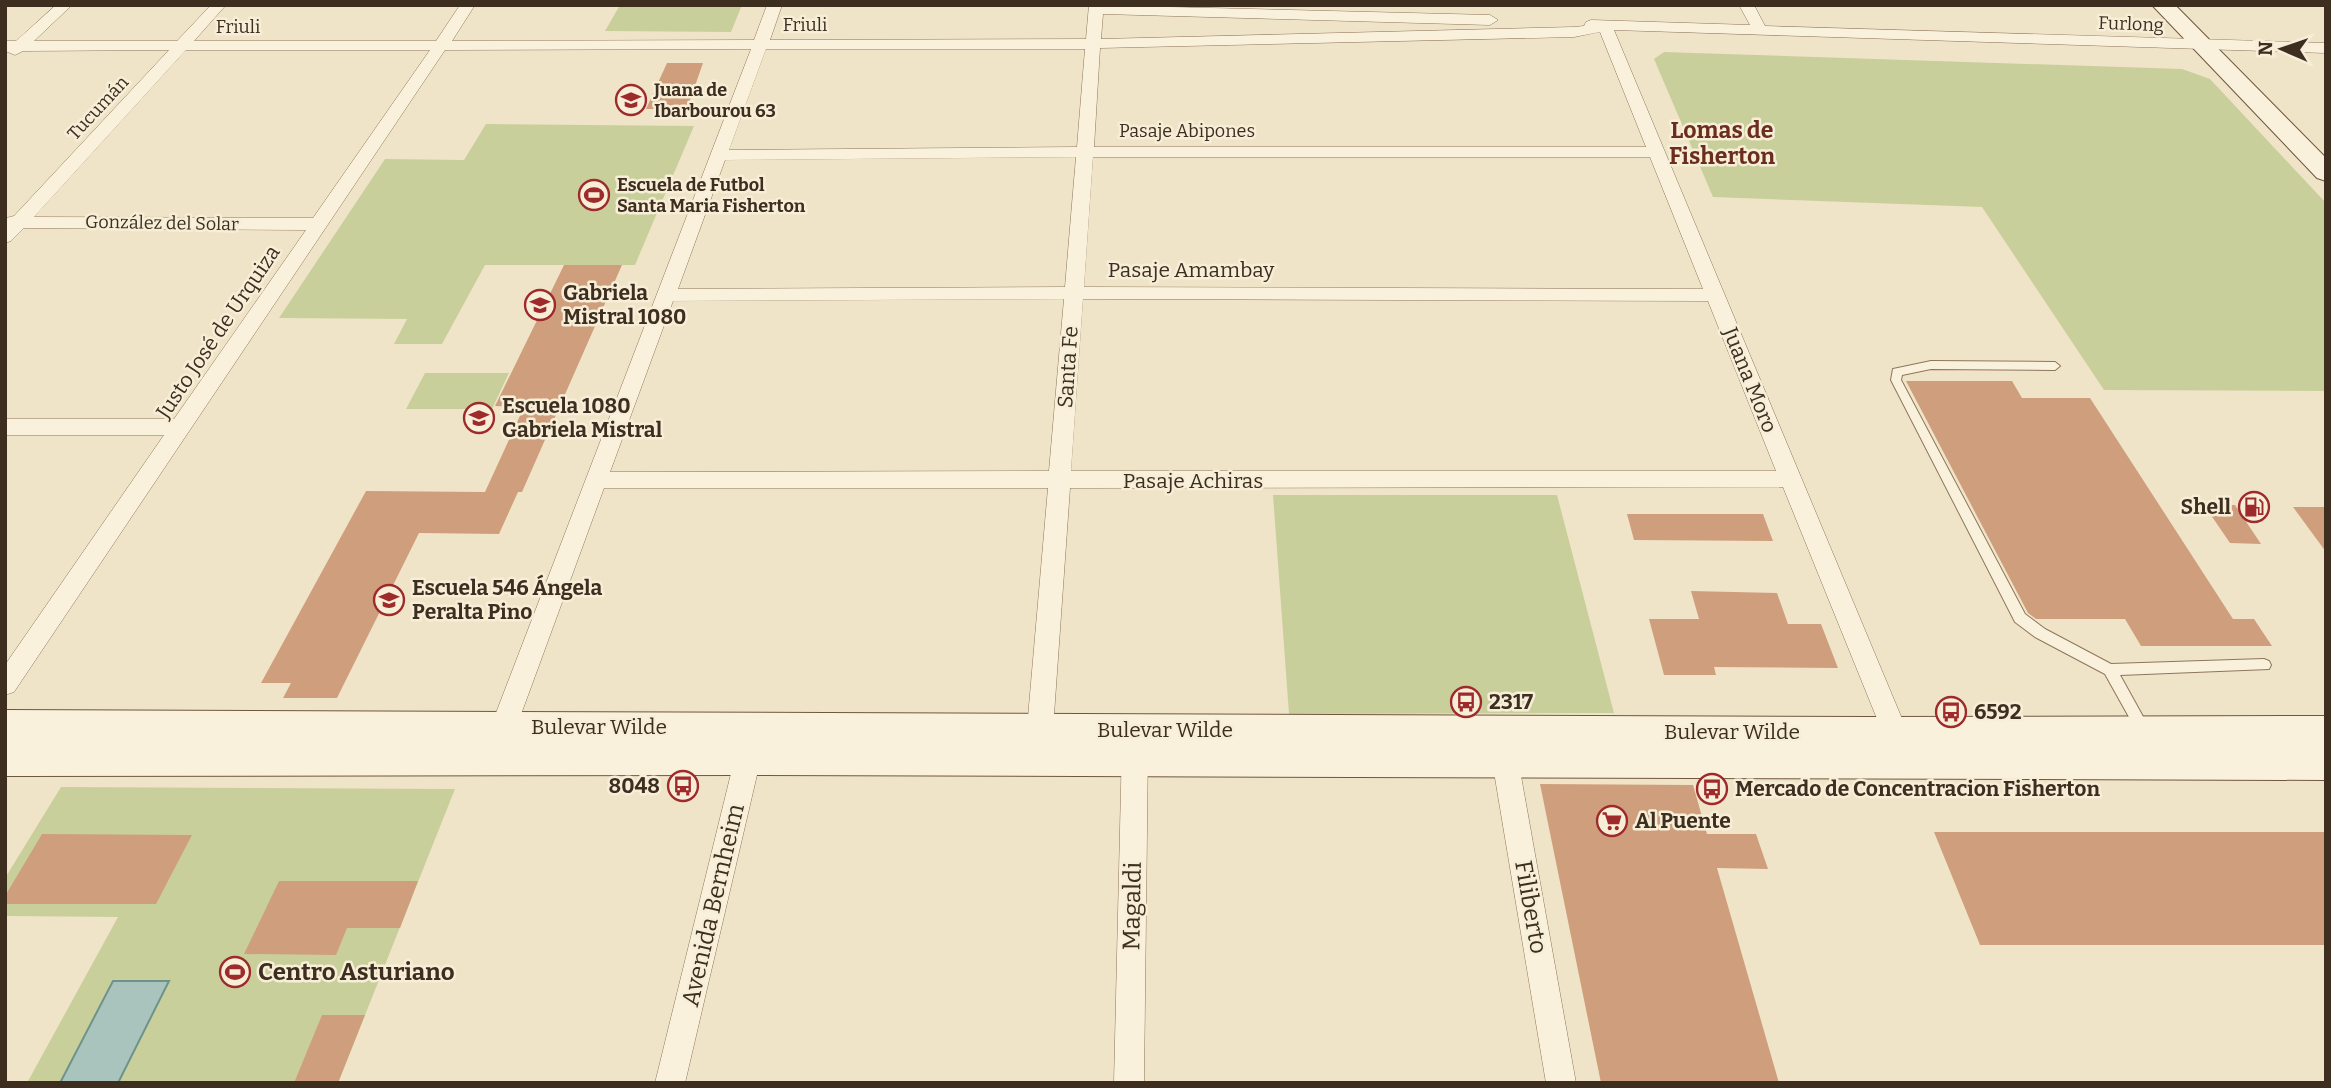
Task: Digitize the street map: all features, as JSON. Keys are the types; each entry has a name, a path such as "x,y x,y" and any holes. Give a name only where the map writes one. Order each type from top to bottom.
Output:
{"main road":[{"path":"2162,5 2326,173"},
{"path":"2186,5 2326,146"},
{"name":"Bulevar Wilde","path":"5,726 497,742 1502,746 2326,763"},
{"name":"Bulevar Wilde","path":"751,743 1040,729 1135,744"},
{"name":"Bulevar Wilde","path":"1502,746 1895,733 2326,732"},
{"name":"Bulevar Wilde","path":"5,759 497,742"}],"street":[{"path":"5,60 13,46 65,5"},
{"name":"Tucumán","path":"5,237 12,221 219,5"},
{"name":"Justo José de Urquiza","path":"5,685 468,5"},
{"path":"497,742 775,5"},
{"path":"1746,5 1760,30"},
{"name":"Furlong","path":"1096,7 1571,22 1605,27 2326,48"},
{"name":"Santa Fe","path":"1040,729 1096,7"},
{"name":"Friuli","path":"13,46 1093,44 1574,32 1605,27"},
{"name":"Juana Moro","path":"1605,27 1895,733"},
{"name":"Pasaje Abipones","path":"718,155 1657,152"},
{"name":"González del Solar","path":"12,221 318,224"},
{"name":"Pasaje Amambay","path":"666,295 1715,295"},
{"path":"5,427 181,427"},
{"name":"Pasaje Achiras","path":"596,480 1790,479"},
{"name":"Avenida Bernheim","path":"670,1083 751,743"},
{"name":"Magaldi","path":"1129,1083 1135,744"},
{"name":"Filiberto","path":"1502,746 1561,1083"}],"lane":[{"path":"2055,366 1931,365 1897,372 1896,380 2020,618 2040,633 2110,670 2264,665"},
{"path":"2110,670 2146,732"}],"green space":[{"path":"620,5 742,5 731,32 605,31"},
{"path":"1664,52 2182,69 2210,79 2326,203 2326,391 2104,390 1982,207 1713,197 1654,59"},
{"path":"486,124 694,126 635,265 485,265 442,344 394,344 407,319 279,318 385,159 464,160"},
{"path":"425,373 509,373 492,409 406,409"},
{"path":"1273,495 1557,495 1614,713 1289,714"},
{"name":"Centro Asturiano","path":"61,787 455,789 338,1083 27,1083 118,917 5,916 5,878"}],"water":[{"path":"113,981 169,981 118,1083 60,1083"}],"building":[{"path":"667,63 703,63 687,109 646,109"},
{"path":"564,265 622,265 522,492 518,492 499,534 419,533 337,698 283,698 291,683 261,683 366,491 485,492 524,407 495,406"},
{"path":"1906,381 2012,381 2022,398 2090,398 2233,619 2254,619 2272,646 2141,646 2125,619 2036,619 2028,613"},
{"path":"2204,505 2235,505 2261,544 2230,543"},
{"path":"2293,507 2326,507 2326,552"},
{"path":"1627,514 1763,514 1773,541 1634,540"},
{"path":"1691,591 1777,593 1788,624 1821,624 1838,668 1714,667 1716,675 1664,675 1649,619 1699,619"},
{"path":"1540,784 1693,785 1707,834 1756,834 1768,869 1717,868 1779,1083 1601,1083"},
{"path":"1934,832 2326,832 2326,945 1980,945"},
{"path":"42,834 192,835 156,904 5,904 5,896"},
{"path":"279,881 418,881 400,928 347,928 336,955 244,954"},
{"path":"322,1015 365,1015 338,1083 294,1083"}],"place":[{"name":"Juana de Ibarbourou 63","path":"631,100"},
{"name":"Escuela de Futbol Santa Maria Fisherton","path":"594,195"},
{"name":"Gabriela Mistral 1080","path":"540,305"},
{"name":"Escuela 1080 Gabriela Mistral","path":"479,418"},
{"name":"Shell","path":"2254,507"},
{"name":"Escuela 546 Ángela Peralta Pino","path":"389,600"},
{"name":"2317","path":"1466,702"},
{"name":"6592","path":"1951,712"},
{"name":"8048","path":"683,786"},
{"name":"Mercado de Concentracion Fisherton","path":"1712,789"},
{"name":"Al Puente","path":"1612,821"},
{"name":"Centro Asturiano","path":"235,972"}],"district":[{"name":"Lomas de Fisherton","path":"1722,143"}]}
